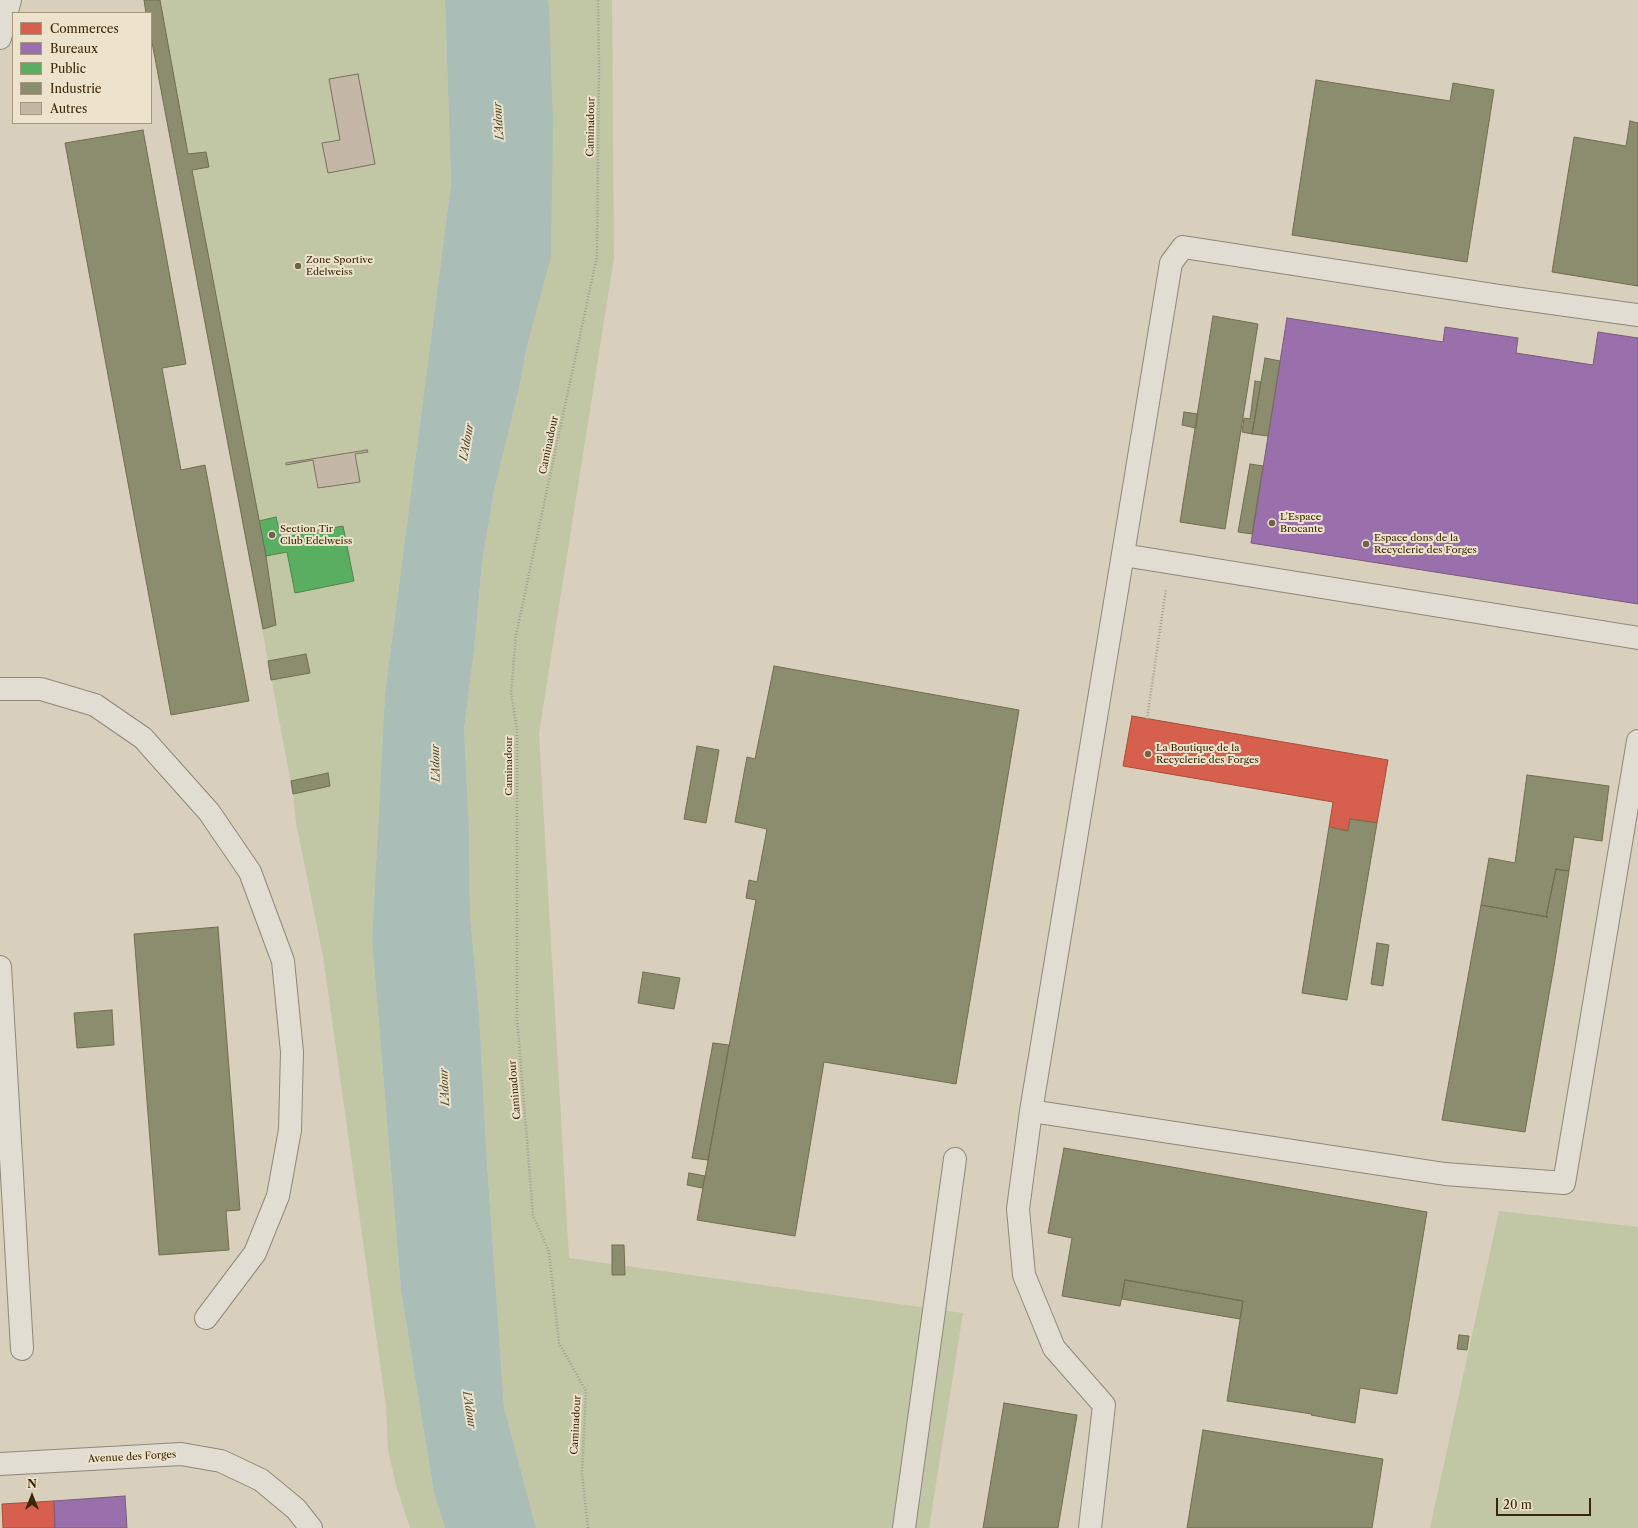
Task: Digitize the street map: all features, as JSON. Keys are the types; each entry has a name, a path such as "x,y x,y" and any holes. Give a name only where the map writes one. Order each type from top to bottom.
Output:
{"street":[{"path":"0,38 10,0"},
{"path":"1090,1528 1104,1405 1054,1348 1024,1275 1018,1209 1031,1111 1171,263 1184,247 1492,295 1638,315"},
{"path":"1123,555 1638,638"},
{"path":"0,689 41,689 95,705 143,738 209,812 250,872 283,961 292,1052 290,1130 278,1196 255,1253 206,1318"},
{"path":"1031,1111 1445,1174 1564,1183 1638,741"},
{"path":"0,968 22,1349"},
{"path":"904,1528 955,1159"},
{"name":"Avenue des Forges","path":"0,1464 181,1454 221,1461 262,1480 296,1509 311,1528"}],"path":[{"name":"Caminadour","path":"588,1528 582,1474 586,1391 559,1343 549,1252 533,1215 517,1018 517,730 511,693 516,635 597,256 599,66 598,0"},
{"path":"1147,719 1170,563"}],"green space":[{"name":"Zone Sportive Edelweiss","path":"144,0 445,0 451,184 385,693 372,940 401,1291 434,1493 445,1528 410,1528 396,1485 388,1450 386,1406 323,956 296,823 293,794 152,42 152,12 146,12"},
{"path":"548,0 612,0 614,258 539,733 569,1258 963,1313 929,1528 536,1528 504,1407 487,1163 479,1013 470,914 469,828 464,729 474,651 482,563 494,491 518,393 528,342 553,116"},
{"path":"1499,1211 1638,1227 1638,1528 1430,1528"}],"water":[{"name":"L'Adour","path":"445,0 548,0 549,7 553,116 551,257 528,342 518,393 494,491 482,563 474,651 464,729 469,828 470,914 479,1013 487,1163 504,1407 536,1528 445,1528 434,1493 401,1291 372,940 385,693 451,184"}],"building: Commerces":[{"path":"1132,716 1388,760 1377,823 1350,819 1348,831 1329,827 1333,802 1123,766"},
{"path":"54,1501 55,1528 3,1528 2,1504"}],"building: Bureaux":[{"path":"1287,318 1443,342 1445,327 1518,338 1516,353 1593,365 1598,332 1638,338 1638,604 1251,543"},
{"path":"125,1496 127,1528 55,1528 54,1501"}],"building: Public":[{"path":"276,517 281,538 343,526 354,581 295,593 287,552 266,556 259,521"}],"building: Industrie":[{"path":"144,0 160,0 188,154 206,152 209,167 192,170 266,556 276,625 263,629 152,42 152,12 146,12"},
{"path":"1316,80 1450,101 1453,83 1494,90 1467,262 1292,235"},
{"path":"1630,121 1638,123 1638,286 1552,272 1574,137 1626,146"},
{"path":"143,130 186,364 162,368 181,470 205,465 249,701 171,715 65,143"},
{"path":"1213,316 1258,324 1225,529 1180,522"},
{"path":"1265,358 1280,361 1268,436 1252,434"},
{"path":"1255,381 1261,382 1252,434 1242,432 1244,418 1250,419"},
{"path":"1184,412 1198,414 1196,428 1182,425"},
{"path":"1250,464 1263,466 1252,534 1238,532"},
{"path":"306,654 310,673 271,680 268,661"},
{"path":"774,666 1019,710 956,1084 824,1062 795,1236 697,1220 756,900 746,898 749,880 757,882 767,829 735,822 747,757 755,759"},
{"path":"697,746 719,750 706,823 684,819"},
{"path":"328,773 330,786 293,794 291,781"},
{"path":"1527,775 1609,786 1602,841 1574,837 1569,871 1556,869 1546,917 1481,905 1489,858 1515,863"},
{"path":"1350,819 1377,823 1347,1000 1302,993 1329,827 1348,831"},
{"path":"1556,869 1569,871 1525,1132 1442,1120 1481,905 1546,917"},
{"path":"218,927 240,1210 226,1211 229,1250 159,1255 134,934"},
{"path":"1377,943 1389,945 1383,986 1371,984"},
{"path":"643,972 680,978 674,1009 638,1003"},
{"path":"112,1010 114,1045 77,1048 74,1013"},
{"path":"713,1043 729,1045 708,1160 692,1158"},
{"path":"1064,1148 1427,1212 1397,1394 1360,1388 1355,1423 1311,1415 1312,1414 1227,1401 1243,1301 1125,1280 1120,1306 1062,1296 1072,1238 1048,1233"},
{"path":"689,1173 705,1176 702,1188 687,1185"},
{"path":"612,1245 624,1245 625,1275 612,1275"},
{"path":"1125,1280 1243,1301 1240,1319 1122,1299"},
{"path":"1459,1335 1469,1336 1467,1350 1457,1349"},
{"path":"1004,1403 1077,1415 1058,1528 983,1528"},
{"path":"1203,1430 1383,1459 1372,1528 1187,1528"}],"building: Autres":[{"path":"358,74 375,164 328,173 322,143 340,140 329,79"},
{"path":"367,450 368,452 355,454 360,482 318,488 313,460 286,465 286,463"}],"place":[{"name":"Zone Sportive Edelweiss","path":"298,266"},
{"name":"L'Espace Brocante","path":"1272,523"},
{"name":"Section Tir Club Edelweiss","path":"272,535"},
{"name":"Espace dons de la Recyclerie des Forges","path":"1366,544"},
{"name":"La Boutique de la Recyclerie des Forges","path":"1148,754"}]}
